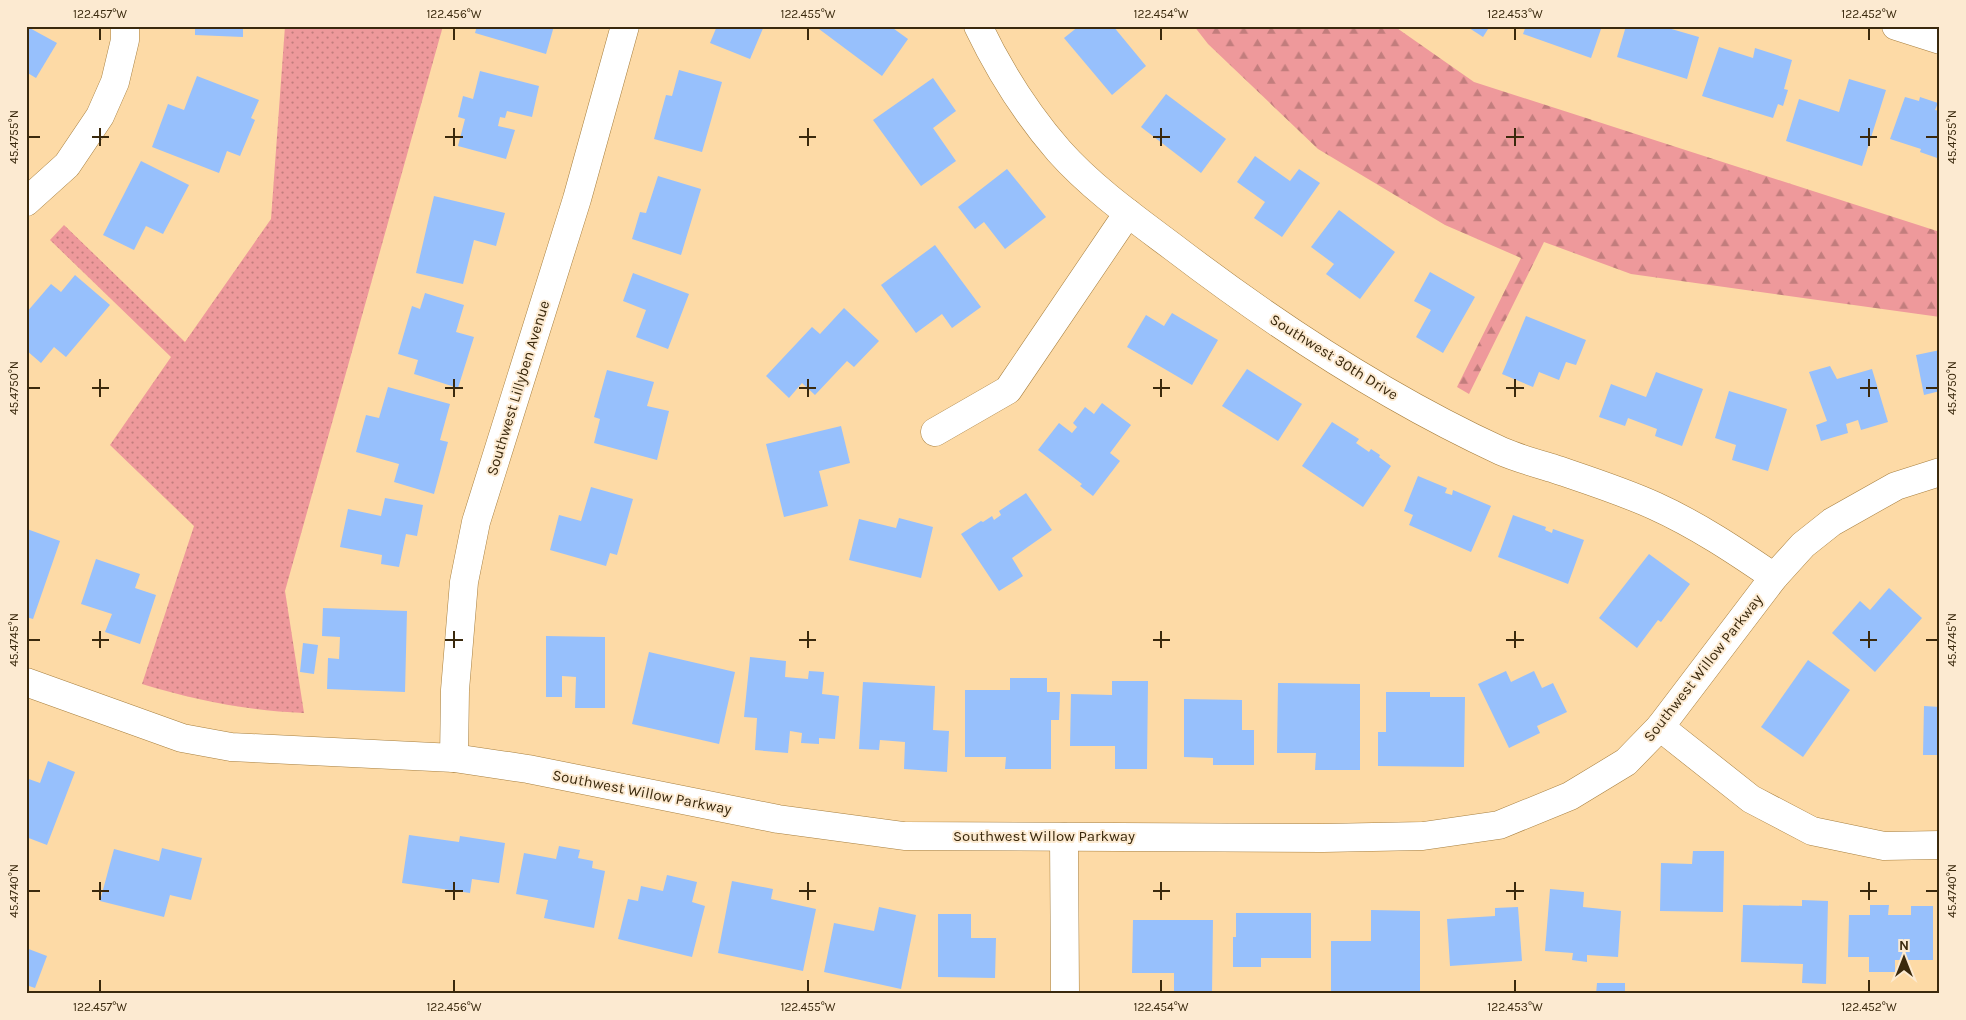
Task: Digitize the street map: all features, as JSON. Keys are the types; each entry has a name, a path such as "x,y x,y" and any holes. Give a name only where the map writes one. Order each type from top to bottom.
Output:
{"street":[{"path":"26,202 67,165 100,116 115,82 125,26"},
{"name":"Southwest Lillyben Avenue","path":"454,758 455,690 464,582 476,522 577,199 625,26"},
{"name":"Southwest 30th Drive","path":"978,26 1011,88 1060,152 1089,181 1128,213 1240,298 1325,354 1413,406 1503,452 1592,481 1656,506 1717,538 1774,577"},
{"path":"1896,26 1940,40"},
{"path":"935,432 1008,390 1128,213"},
{"name":"Southwest Willow Parkway","path":"26,682 182,738 231,747 454,758 528,769 778,819 894,834 1323,838 1423,836 1499,825 1570,796 1626,762 1660,727 1774,577 1803,545 1832,522 1896,486 1940,472"},
{"path":"1660,727 1752,799 1812,830 1884,846 1940,845"},
{"path":"1064,836 1065,994"}],"green space":[{"path":"285,26 443,26 285,591 304,713 222,704 142,684 194,526 110,445 171,357 50,240 64,225 185,342 271,219"},
{"path":"1194,26 1394,26 1474,82 1940,232 1940,317 1631,274 1544,242 1469,394 1457,387 1521,258 1445,225 1318,149 1208,44"}],"building":[{"path":"26,26 57,43 36,78 26,72"},
{"path":"195,26 243,26 243,37 195,35"},
{"path":"477,26 554,26 546,54 475,33"},
{"path":"717,26 764,26 750,59 710,43"},
{"path":"821,26 890,26 908,39 882,76 819,29"},
{"path":"1079,26 1113,26 1146,66 1112,95 1064,38"},
{"path":"1466,26 1490,26 1483,37"},
{"path":"1526,26 1602,26 1591,58 1523,34"},
{"path":"1626,26 1669,26 1668,28 1699,37 1687,79 1617,57"},
{"path":"1719,47 1753,58 1755,48 1792,60 1784,89 1788,90 1783,106 1778,104 1773,118 1702,96"},
{"path":"679,70 722,82 702,152 654,139 666,95 672,96"},
{"path":"480,71 539,86 532,117 507,111 505,118 500,117 498,126 515,130 506,159 458,146 465,119 458,117 463,96 473,99"},
{"path":"197,76 259,100 251,118 255,120 240,156 227,151 219,173 152,147 168,104 184,110"},
{"path":"933,78 956,111 933,128 956,161 921,186 873,120"},
{"path":"1849,79 1886,90 1862,166 1786,141 1799,99 1839,112"},
{"path":"1166,94 1226,139 1201,173 1141,127"},
{"path":"1905,97 1919,101 1920,97 1938,103 1935,110 1940,111 1940,159 1920,152 1921,149 1890,139"},
{"path":"1255,156 1290,181 1299,169 1320,183 1282,237 1254,218 1265,202 1237,182"},
{"path":"141,161 189,185 163,234 146,226 134,250 103,235"},
{"path":"1007,169 1046,217 1005,249 984,222 975,229 958,207"},
{"path":"658,176 701,189 681,255 632,239 640,212 646,213"},
{"path":"434,196 505,213 496,246 474,240 463,284 416,273"},
{"path":"1339,210 1395,252 1360,299 1326,274 1334,264 1311,247"},
{"path":"935,245 981,307 952,328 942,314 916,333 881,285"},
{"path":"1430,272 1475,297 1443,353 1416,337 1431,310 1414,301"},
{"path":"633,273 689,294 668,349 636,337 646,310 623,301"},
{"path":"75,275 110,305 66,357 54,347 41,363 26,350 26,313 51,284 61,292"},
{"path":"425,293 464,305 456,332 474,337 458,388 414,374 418,360 398,354 412,306 420,309"},
{"path":"844,308 879,341 854,367 847,361 815,395 802,383 789,398 766,376 812,327 820,334"},
{"path":"1172,313 1218,340 1192,385 1127,347 1146,315 1164,326"},
{"path":"1526,316 1586,340 1576,365 1566,362 1559,380 1539,372 1533,387 1502,374"},
{"path":"1940,350 1940,391 1924,395 1916,355"},
{"path":"1830,366 1837,379 1872,369 1888,422 1861,430 1858,420 1846,424 1848,433 1821,441 1816,425 1827,421 1809,372"},
{"path":"1247,369 1302,404 1278,441 1222,406"},
{"path":"607,370 654,382 647,406 669,411 657,460 594,443 600,419 594,417"},
{"path":"1656,372 1703,389 1682,446 1655,436 1657,429 1628,418 1625,426 1599,417 1611,384 1646,397"},
{"path":"388,387 450,404 440,440 448,442 434,494 394,482 399,464 356,452 366,415 379,418"},
{"path":"1729,391 1787,409 1768,471 1732,460 1736,445 1715,438"},
{"path":"1102,403 1131,425 1110,453 1120,461 1093,496 1080,486 1082,484 1038,450 1059,423 1072,433 1077,427 1073,423 1085,407 1094,414"},
{"path":"1332,422 1359,439 1356,443 1369,452 1371,449 1391,466 1363,507 1302,466"},
{"path":"841,426 850,463 819,471 828,506 784,517 766,444"},
{"path":"1418,476 1447,488 1445,493 1452,495 1453,490 1491,506 1471,552 1409,525 1413,515 1404,511"},
{"path":"591,487 633,499 617,555 610,553 606,566 550,550 559,515 581,521"},
{"path":"1026,493 1052,530 1012,558 1023,576 999,591 961,534 992,516 994,520 1001,515 999,511"},
{"path":"385,498 423,505 417,536 406,534 399,567 381,564 382,555 340,547 348,509 381,516"},
{"path":"1513,515 1546,527 1545,530 1552,533 1553,529 1584,540 1568,584 1498,557"},
{"path":"899,518 933,527 921,578 849,560 859,519 896,528"},
{"path":"27,529 60,541 33,619 26,617"},
{"path":"1649,554 1690,584 1661,622 1658,620 1637,648 1599,618"},
{"path":"96,559 140,574 135,588 156,595 140,644 105,632 112,614 81,604"},
{"path":"1889,588 1922,618 1875,672 1832,633 1860,601 1870,610"},
{"path":"323,608 407,611 405,692 327,689 328,658 339,659 340,637 322,636"},
{"path":"546,636 605,637 605,708 575,708 576,677 562,676 562,697 546,697"},
{"path":"303,643 318,645 314,674 300,672"},
{"path":"649,652 735,672 719,744 632,724"},
{"path":"750,657 786,661 785,677 808,679 809,671 824,672 822,694 839,696 835,739 819,738 819,744 801,743 802,733 790,731 788,753 755,750 757,718 744,717"},
{"path":"1808,660 1850,690 1803,757 1761,727"},
{"path":"1506,671 1511,682 1534,671 1542,688 1553,683 1567,712 1537,726 1540,733 1509,748 1478,684"},
{"path":"1010,678 1047,678 1047,692 1060,692 1059,720 1051,720 1051,769 1005,769 1006,757 965,757 965,690 1010,690"},
{"path":"1112,681 1148,681 1147,769 1115,769 1115,746 1070,746 1071,694 1112,695"},
{"path":"863,682 935,686 933,730 949,731 947,772 904,769 905,742 880,740 879,750 859,749"},
{"path":"1278,683 1360,684 1360,770 1315,770 1316,753 1277,753"},
{"path":"1386,692 1430,692 1430,697 1465,697 1464,767 1378,766 1378,732 1386,732"},
{"path":"1184,699 1242,700 1242,730 1254,730 1254,765 1213,765 1213,758 1184,757"},
{"path":"1924,706 1940,707 1940,755 1923,755"},
{"path":"48,761 75,772 47,845 26,837 26,778 40,783"},
{"path":"409,835 459,842 460,836 505,843 499,883 472,879 470,893 402,883"},
{"path":"559,846 580,850 578,858 593,861 592,868 605,871 594,928 544,918 548,900 516,894 524,853 556,859"},
{"path":"162,848 202,858 191,900 170,895 164,917 100,901 114,849 159,861"},
{"path":"1693,851 1724,851 1723,912 1660,911 1661,863 1692,864"},
{"path":"667,875 697,882 692,902 705,906 692,957 618,939 628,899 638,901 641,886 663,891"},
{"path":"732,881 773,889 771,899 816,909 803,971 718,953"},
{"path":"1550,889 1584,892 1583,907 1621,911 1618,957 1587,955 1587,962 1572,960 1573,953 1545,951"},
{"path":"1802,900 1828,901 1826,984 1802,983 1803,964 1741,962 1743,905 1802,906"},
{"path":"1870,905 1889,905 1888,915 1911,915 1911,906 1933,906 1933,960 1895,960 1895,972 1869,972 1869,957 1848,957 1849,915 1870,915"},
{"path":"879,907 916,915 901,989 824,972 834,923 874,931"},
{"path":"1518,907 1522,961 1450,966 1447,919 1495,916 1495,908"},
{"path":"1371,910 1420,911 1420,994 1331,994 1331,941 1371,941"},
{"path":"1236,913 1311,913 1311,958 1261,958 1261,967 1233,967 1233,937 1236,937"},
{"path":"938,914 971,914 971,938 996,938 995,978 938,977"},
{"path":"1133,920 1213,920 1212,994 1174,994 1174,973 1132,973"},
{"path":"26,948 47,956 35,988 26,985"},
{"path":"1597,983 1625,983 1625,994 1596,994"}]}
